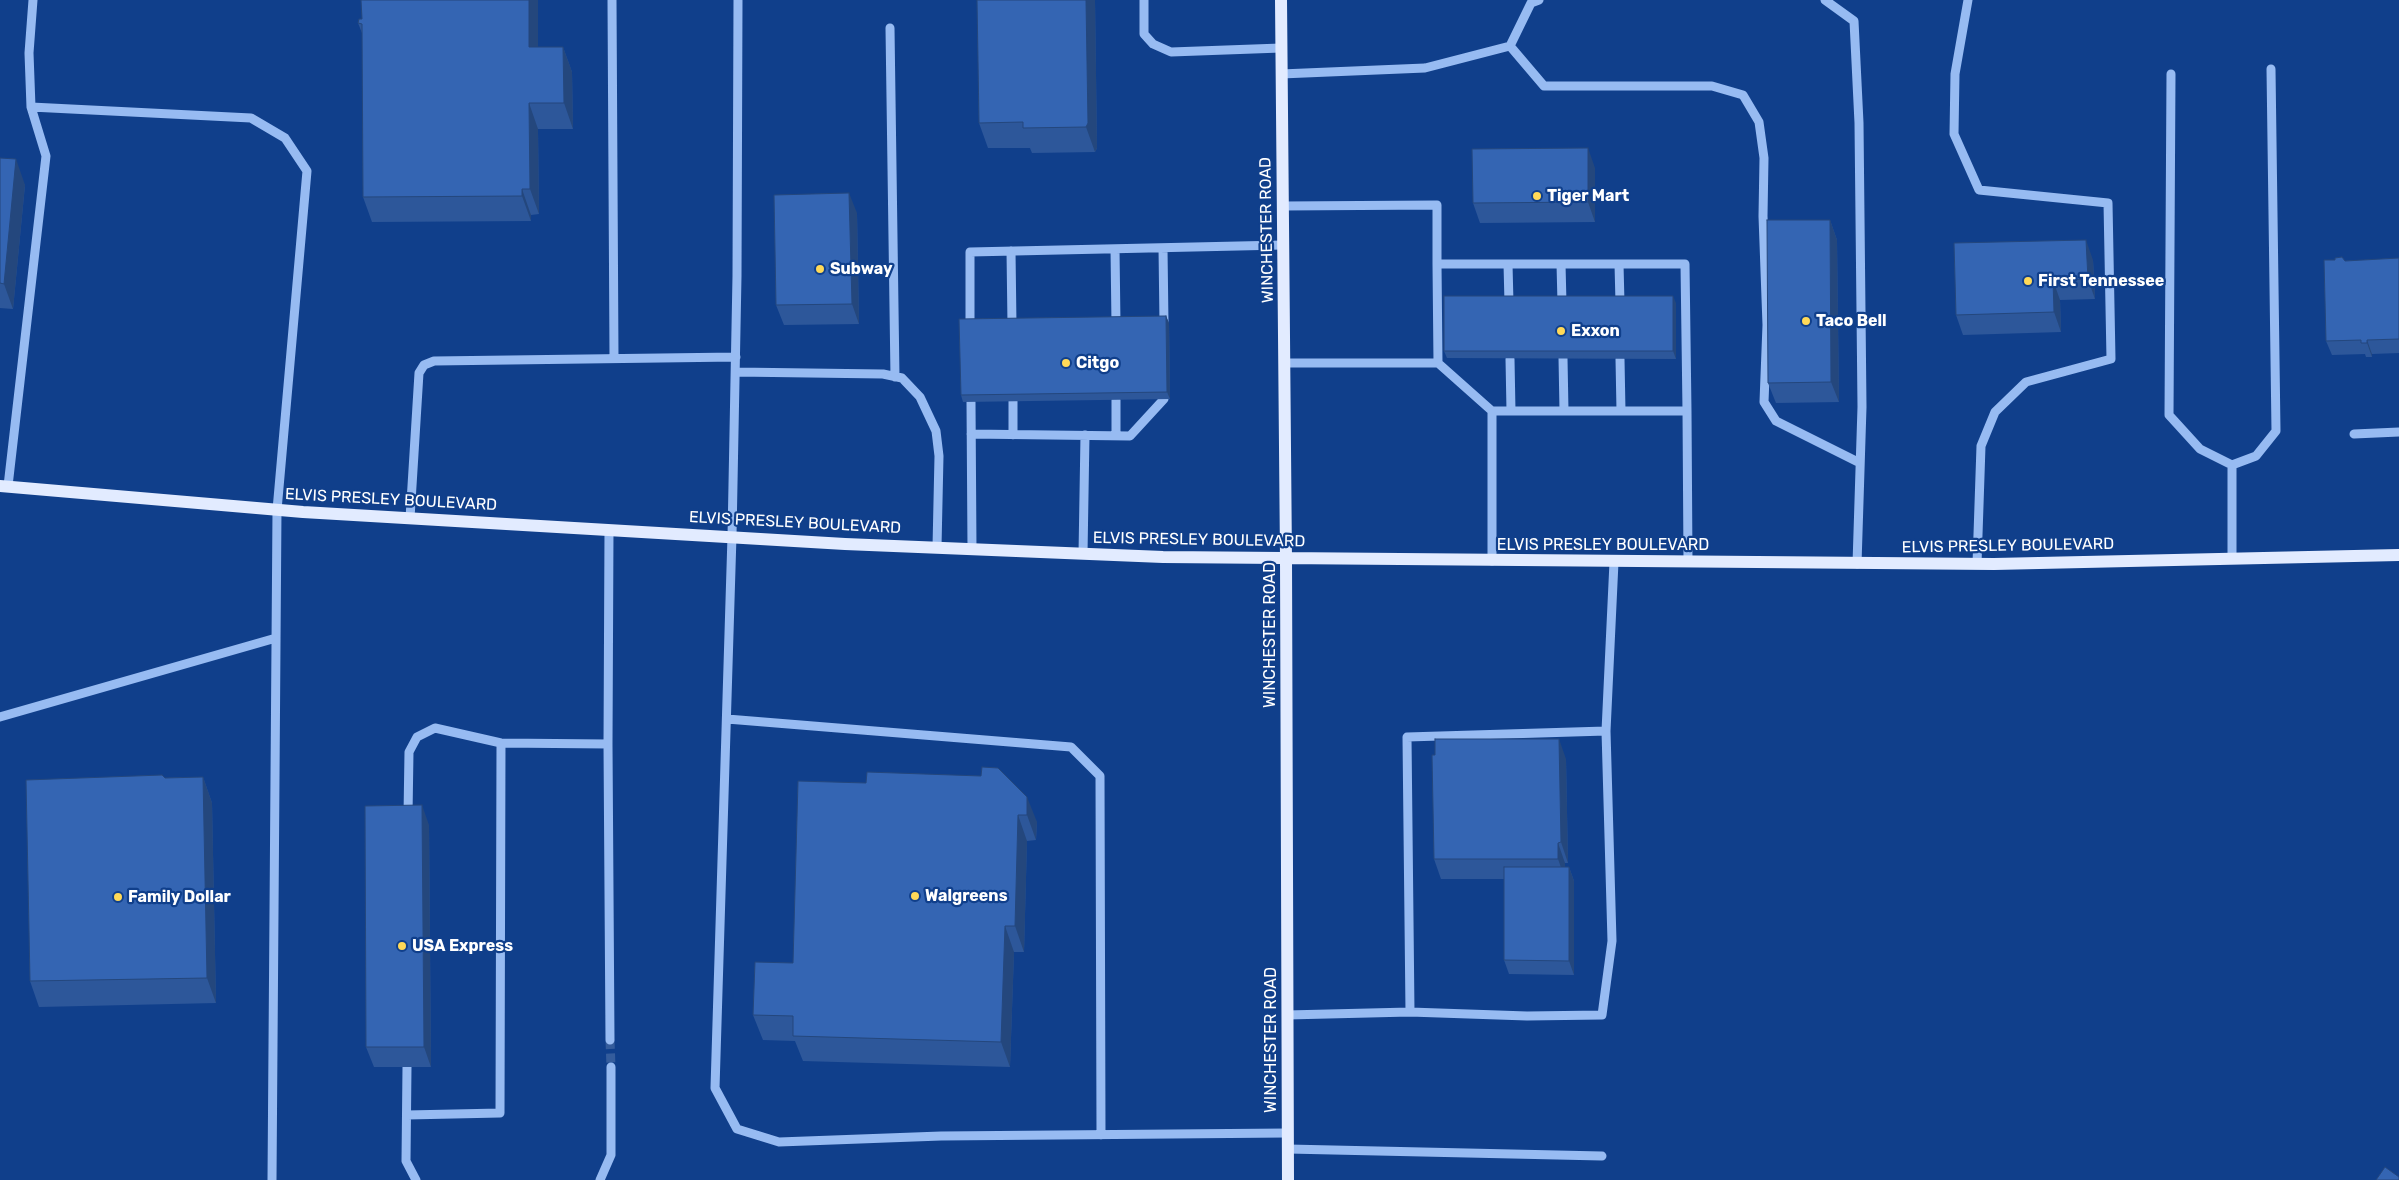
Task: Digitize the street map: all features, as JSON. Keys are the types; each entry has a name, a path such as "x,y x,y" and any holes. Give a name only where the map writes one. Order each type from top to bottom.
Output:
{"main road":[{"name":"WINCHESTER ROAD","path":"1281,0 1286,559 1288,1180"},
{"name":"ELVIS PRESLEY BOULEVARD","path":"4,486 278,510 609,530 1083,554 1286,559 1857,564 1977,564 2399,555"}],"lane":[{"path":"4,486 46,156 31,107 29,53 33,0"},
{"path":"612,0 614,357"},
{"path":"738,0 736,372 715,1088 737,1129 780,1142 941,1136 1287,1133"},
{"path":"1144,0 1144,34 1153,44 1171,52 1281,48"},
{"path":"1282,74 1425,68 1510,46 1531,3 1538,0"},
{"path":"1825,0 1854,21 1859,124 1862,407 1857,564"},
{"path":"1968,0 1955,74 1954,134 1979,190 2108,203 2111,339 2111,359 2026,382 1995,412 1980,446 1977,564"},
{"path":"890,28 895,377"},
{"path":"1510,46 1544,86 1712,86 1743,95 1759,122 1764,158 1763,216 1767,325 1764,402 1776,421 1860,463"},
{"path":"2232,466 2256,456 2276,431 2271,69"},
{"path":"2171,74 2169,415 2200,449 2232,466"},
{"path":"31,107 251,118 285,138 307,171 278,510 272,1180"},
{"path":"1283,206 1437,205 1438,363"},
{"path":"970,326 970,252 1283,245"},
{"path":"1163,248 1164,324"},
{"path":"1115,249 1116,324"},
{"path":"1011,251 1012,325"},
{"path":"1437,264 1685,264 1688,562"},
{"path":"1508,264 1509,303"},
{"path":"1561,264 1562,303"},
{"path":"1619,264 1620,303"},
{"path":"410,518 419,373 424,366 434,361 614,357 736,357"},
{"path":"1510,358 1511,411"},
{"path":"1563,358 1564,411"},
{"path":"1620,359 1621,411"},
{"path":"1284,363 1438,363 1492,412 1687,411"},
{"path":"736,372 883,374 902,378 920,397 936,432 939,456 937,547"},
{"path":"971,434 1130,436 1164,399"},
{"path":"1116,400 1116,436"},
{"path":"1013,401 1013,434"},
{"path":"971,402 972,549"},
{"path":"1492,412 1492,561"},
{"path":"2354,434 2399,432"},
{"path":"1083,554 1084,435"},
{"path":"2232,466 2232,558"},
{"path":"609,530 610,1040"},
{"path":"1287,1016 1410,1012 1527,1016 1602,1015 1612,941 1606,731 1614,562"},
{"path":"0,716 276,638"},
{"path":"727,718 1071,747 1100,776 1101,1135"},
{"path":"408,826 409,752 418,737 435,728 502,743 608,744"},
{"path":"1410,1012 1407,737 1606,731"},
{"path":"407,1115 500,1113 502,743"},
{"path":"600,1180 611,1155 611,1067"},
{"path":"407,1068 406,1161 416,1180"},
{"path":"1288,1149 1602,1156"}],"building":[{"path":"361,0 529,0 529,47 563,47 564,103 529,103 530,189 522,189 522,196 363,197 362,24 358,23 359,19 362,19"},
{"path":"977,0 1086,0 1088,123 1086,127 1023,128 1023,122 979,123"},
{"path":"1588,148 1588,202 1473,203 1472,149"},
{"path":"0,158 16,159 4,284 0,283"},
{"name":"Subway","path":"849,193 852,304 776,305 774,195"},
{"name":"Taco Bell","path":"1767,220 1830,220 1831,382 1768,383"},
{"name":"First Tennessee","path":"2086,240 2088,279 2053,280 2054,312 1956,315 1954,243"},
{"path":"2342,257 2345,261 2399,258 2399,339 2367,340 2367,343 2361,343 2361,340 2326,341 2324,260 2335,260 2335,258"},
{"name":"Exxon","path":"1444,296 1673,296 1673,351 1444,351"},
{"name":"Citgo","path":"1166,316 1167,392 961,395 959,319"},
{"path":"1435,739 1559,739 1561,842 1558,843 1558,859 1434,859 1432,755 1435,755"},
{"name":"Walgreens","path":"982,767 998,768 1027,797 1027,815 1018,815 1015,926 1005,926 1001,1042 793,1036 793,1016 753,1015 755,962 793,963 798,781 866,783 867,772 981,776"},
{"path":"162,775 165,778 203,777 207,978 30,981 26,780"},
{"name":"USA Express","path":"422,805 424,1047 366,1047 365,806"},
{"path":"1504,867 1569,867 1569,961 1504,960"},
{"path":"2385,1167 2399,1177 2399,1180 2376,1180"}],"tunnel":[{"path":"610,1040 611,1067"}],"place":[{"name":"Tiger Mart","path":"1537,196"},
{"name":"Subway","path":"820,269"},
{"name":"First Tennessee","path":"2028,281"},
{"name":"Taco Bell","path":"1806,321"},
{"name":"Exxon","path":"1561,331"},
{"name":"Citgo","path":"1066,363"},
{"name":"Walgreens","path":"915,896"},
{"name":"Family Dollar","path":"118,897"},
{"name":"USA Express","path":"402,946"}]}
